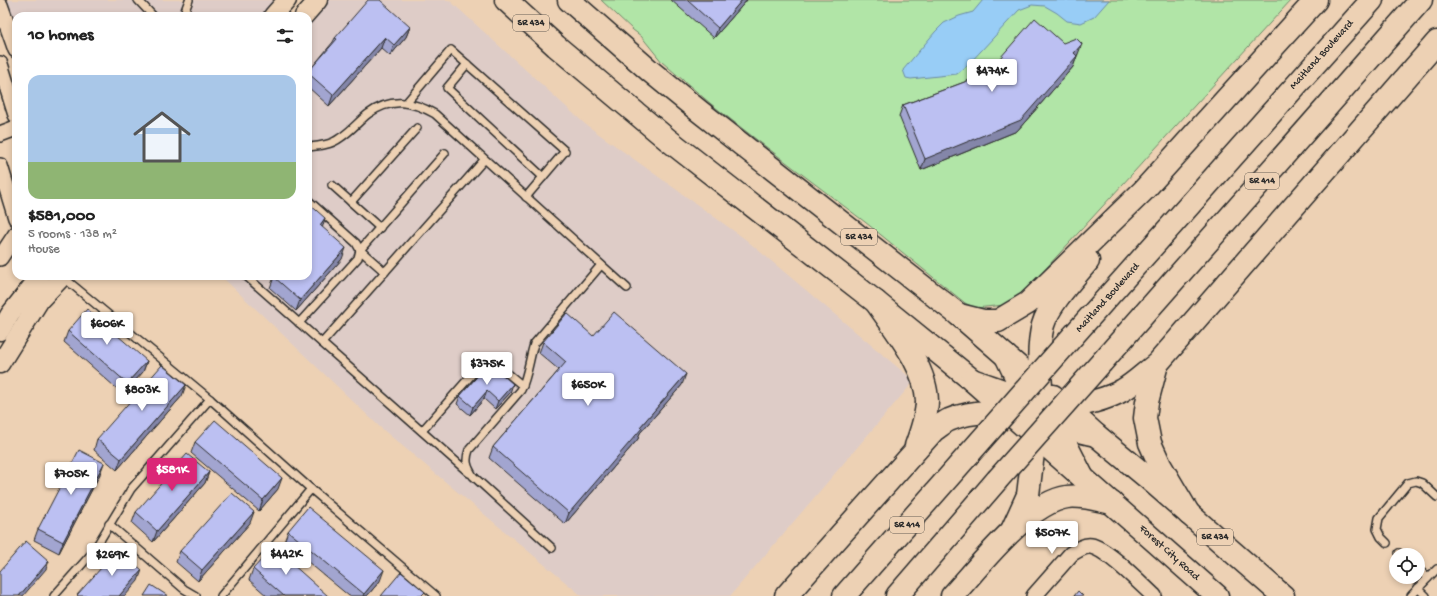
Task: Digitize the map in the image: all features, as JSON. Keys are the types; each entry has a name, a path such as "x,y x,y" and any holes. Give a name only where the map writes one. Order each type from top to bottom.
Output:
{"main road":[{"name":"SR 434","path":"506,0 556,46 667,139 876,302 972,380 1010,414"},
{"name":"SR 434","path":"569,0 644,66 693,106 958,315 1006,356 1043,410 1080,432 1096,435 1148,478 1283,596"},
{"path":"958,315 983,321 998,321 1028,303 1143,191 1316,0"},
{"name":"Maitland Boulevard","path":"844,596 1372,0"},
{"name":"SR 414","path":"897,596 997,480 1422,0"},
{"path":"786,596 934,430 949,420 980,412 1010,414 1043,410 1106,398 1123,390 1157,364 1437,42"},
{"path":"1375,112 1395,101 1437,55"},
{"path":"1012,531 1028,495 1043,410 1040,346 1043,324 1053,306 1143,191"},
{"path":"876,302 918,368 926,390 927,402 923,425 912,456"},
{"path":"1157,364 1147,402 1145,418 1150,443 1160,465 1188,514"},
{"path":"972,380 1043,410"},
{"name":"Forest City Road","path":"1043,410 1082,476 1217,596"},
{"path":"952,596 1012,531 1042,506 1068,497 1088,497 1116,506"}],"street":[{"path":"276,12 287,0"},
{"path":"308,12 318,0"},
{"path":"0,5 12,39"},
{"path":"0,64 12,102"},
{"path":"0,134 12,130"},
{"path":"0,166 12,205"},
{"path":"0,258 12,240"},
{"path":"0,331 10,314 37,280"},
{"path":"0,364 40,300 59,280"},
{"path":"1034,596 1071,554 1077,550 1089,546 1095,547 1108,555 1154,596"}],"lane":[{"path":"138,0 149,12"},
{"path":"184,12 189,0"},
{"path":"406,103 451,50 565,151 526,197"},
{"path":"467,64 447,88 543,177"},
{"path":"312,147 322,146 340,139 368,114 383,105 399,102 422,107 435,114 627,288"},
{"path":"351,202 417,128"},
{"path":"299,323 358,258 360,250 445,153"},
{"path":"322,343 484,160"},
{"path":"332,185 380,228"},
{"path":"312,204 356,243 360,250 385,272"},
{"path":"473,476 466,459 469,450 523,386 528,372 530,356 534,344 601,265"},
{"path":"68,280 210,399 311,489 436,596"},
{"path":"251,280 473,476 552,548"},
{"path":"422,431 483,362 488,360 494,362 523,386"},
{"path":"54,596 93,552 132,489 210,399"},
{"path":"1387,543 1381,537 1377,529 1379,518 1408,483 1422,483 1437,496"},
{"path":"221,596 311,489"},
{"path":"109,524 184,589 196,596"},
{"path":"1411,596 1437,569"},
{"path":"1425,575 1428,578"},
{"path":"1418,588 1426,596"}],"shaded area":[{"path":"5,0 278,0 267,12 12,12 12,20"},
{"path":"328,0 449,0 585,124 745,239 914,381 730,596 582,596 381,428 225,280 312,280 312,18"}],"green space":[{"path":"601,0 1291,0 1038,277 1017,298 1005,305 975,308 965,303 865,222 711,104 662,62 641,36"}],"water":[{"path":"983,0 1109,0 1094,17 1081,23 1067,21 1045,6 1032,5 1019,10 968,65 957,74 911,79 906,78 903,70 935,32 944,23 959,16 973,12"}],"building":[{"path":"368,0 380,0 410,27 394,45 385,37 333,95 312,77 312,67 337,39 335,38"},
{"path":"687,0 742,0 718,28"},
{"path":"1035,18 1063,43 1076,38 1082,44 1074,53 1077,56 1021,120 925,159 903,105 986,74"},
{"path":"312,207 325,218 320,225 346,248 300,300 277,280 312,280"},
{"path":"87,309 147,361 127,383 68,331"},
{"path":"614,312 686,374 569,513 493,447 566,362 543,342 567,313 593,336"},
{"path":"489,363 513,384 498,401 487,391 473,407 460,396"},
{"path":"162,365 186,385 121,459 97,439"},
{"path":"215,420 282,478 263,500 195,442"},
{"path":"79,450 104,463 63,542 38,529"},
{"path":"187,454 209,472 157,531 136,512"},
{"path":"232,493 254,512 202,570 180,551"},
{"path":"308,507 384,570 364,594 288,531"},
{"path":"26,541 49,561 19,596 0,596 0,571"},
{"path":"273,547 328,596 284,596 253,569"},
{"path":"118,549 142,570 119,596 78,596 77,595"},
{"path":"401,572 425,592 421,596 381,596"},
{"path":"151,585 168,596 144,596"},
{"path":"1078,591 1083,596 1074,596"}]}
